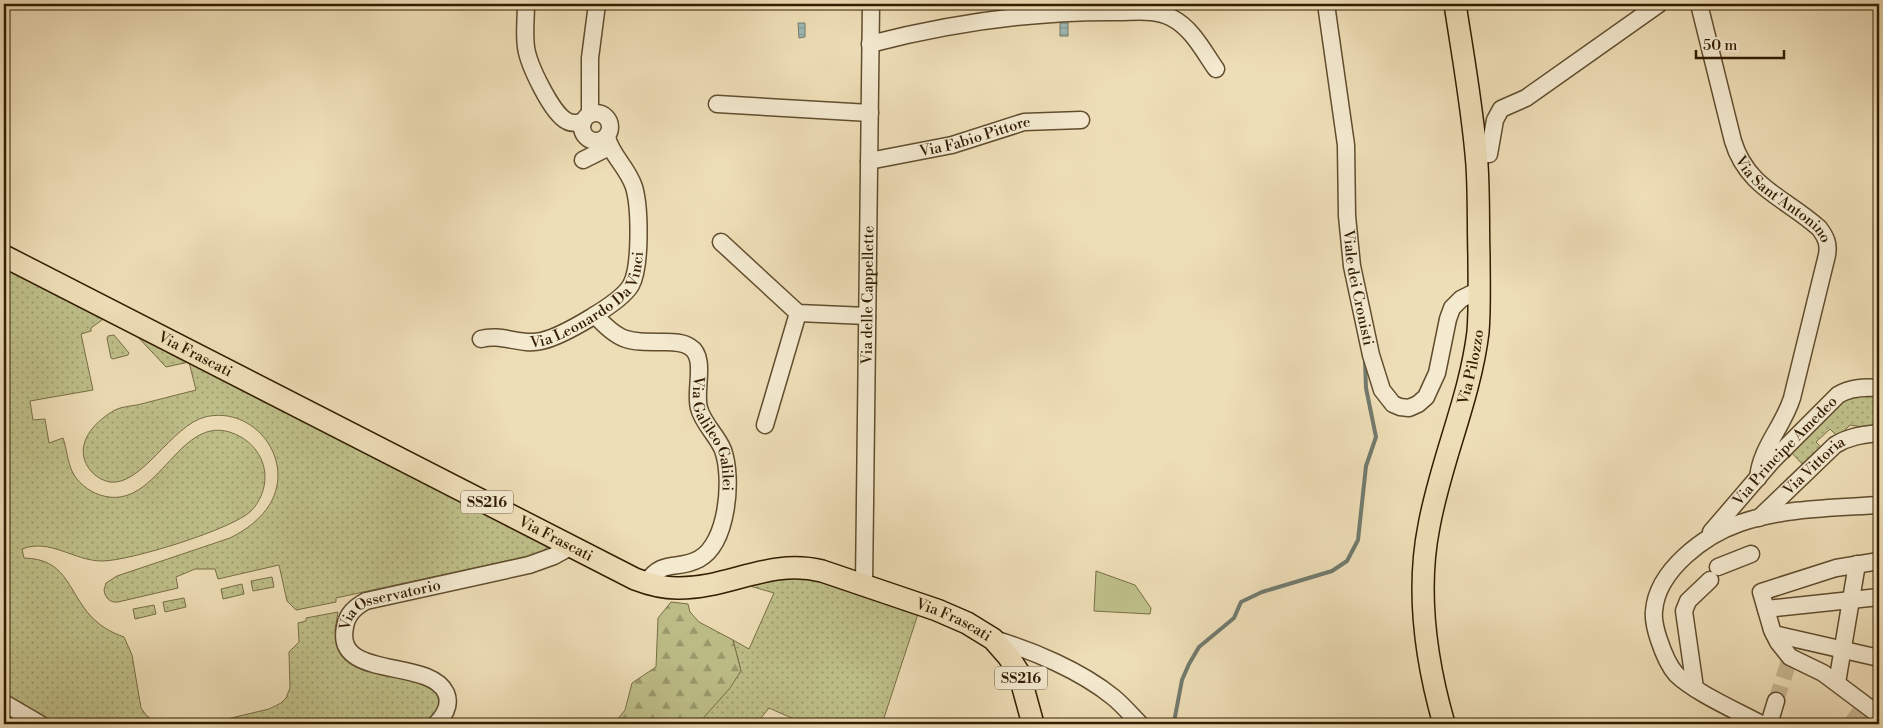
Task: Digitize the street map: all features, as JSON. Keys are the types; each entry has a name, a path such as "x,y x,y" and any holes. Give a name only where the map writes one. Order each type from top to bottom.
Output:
{"main road":[{"name":"Via Pilozzo","path":"1444,724 1433,677 1425,625 1424,558 1433,508 1466,394 1474,353 1479,290 1476,155 1455,4"},
{"name":"Via Frascati","path":"4,256 572,546 613,569 646,583 668,588 691,588 788,567 815,569 945,614 974,627 993,639 1008,656 1019,673 1033,724"}],"street":[{"path":"526,4 526,46 533,71 560,116 568,122 586,118"},
{"path":"597,4 583,132 589,139 608,142"},
{"name":"Via delle Cappellette","path":"864,585 871,4"},
{"name":"Viale dei Cronisti","path":"1326,4 1346,146 1346,211 1351,256 1371,355 1382,390 1391,402 1400,407 1409,408 1418,404 1426,397 1437,373 1448,318 1452,308 1461,299 1479,290"},
{"path":"1476,155 1490,154 1495,120 1500,109 1526,98 1659,4"},
{"name":"Via Sant'Antonino","path":"1699,4 1733,141 1741,162 1758,182 1819,228 1826,237 1828,245 1792,398 1785,416 1762,456 1758,478"},
{"path":"870,44 920,32 1037,14 1081,11 1150,12 1168,16 1180,23 1195,39 1216,69"},
{"path":"717,104 870,114"},
{"name":"Via Fabio Pittore","path":"869,161 952,145 1024,122 1081,120"},
{"path":"583,160 608,142"},
{"name":"Via Leonardo Da Vinci","path":"481,339 492,337 523,342 540,342 558,335 595,315 626,292 634,278 636,264 638,219 636,197 628,173 608,142"},
{"path":"721,242 798,313 867,316"},
{"path":"766,425 798,313"},
{"name":"Via Galileo Galilei","path":"595,315 611,331 626,340 641,343 678,342 694,350 698,356 697,393 699,409 705,422 719,442 725,459 726,514 713,546 705,555 692,562 658,569 646,583"},
{"name":"Via Principe Amedeo","path":"1704,539 1772,461 1838,395 1848,390 1862,387 1879,388"},
{"name":"Via Vittoria","path":"1758,518 1835,445 1850,437 1879,434"},
{"path":"1761,724 1695,688 1675,672 1666,659 1657,633 1654,611 1658,593 1668,575 1704,539 1740,523 1758,518 1827,508 1879,505"},
{"name":"Via Osservatorio","path":"436,724 447,708 447,697 442,686 433,679 422,675 371,664 353,654 345,641 344,633 345,624 351,613 366,601 529,565 554,556 572,546"},
{"path":"1695,688 1684,611 1688,600 1714,573 1751,554"},
{"path":"1879,560 1836,568 1761,592 1774,634 1789,659 1818,670 1879,715"},
{"path":"1837,683 1857,564"},
{"path":"1766,609 1879,597"},
{"path":"1774,634 1879,658"},
{"path":"993,639 1023,648 1097,685 1120,702 1140,724"},
{"path":"1769,724 1776,701"},
{"path":"4,703 40,724"}],"green space":[{"path":"4,260 106,317 91,328 91,331 81,334 93,390 30,401 33,420 45,419 49,443 63,438 72,471 83,486 100,495 121,497 139,489 155,476 185,445 201,434 220,430 246,440 255,449 265,471 261,495 251,511 224,526 180,543 135,556 102,561 82,558 42,546 22,549 24,558 48,563 57,569 64,576 88,613 105,628 124,637 132,655 141,708 157,724 52,724 4,696 4,406 6,406 4,388"},
{"path":"114,335 129,353 128,355 111,358 107,338"},
{"path":"136,335 550,543 542,553 336,598 336,602 296,610 287,601 279,565 218,579 215,569 195,569 176,577 178,588 118,602 110,601 104,590 106,583 117,576 236,535 253,524 262,515 270,504 277,487 278,470 274,454 266,439 254,428 239,419 223,415 205,417 192,423 145,466 134,475 122,481 106,481 92,472 85,461 83,453 86,438 95,425 108,414 120,408 196,390 189,362 166,367"},
{"path":"1879,392 1879,414 1875,415 1876,429 1850,425 1838,437 1830,429 1816,442 1824,450 1805,467 1788,449 1841,396"},
{"path":"1096,571 1135,585 1151,608 1150,614 1094,611"},
{"path":"794,576 820,579 919,611 882,724 805,724 769,708 756,724 698,724 741,671 733,640 749,649 774,593 750,586"},
{"path":"272,577 274,587 253,591 251,581"},
{"path":"242,584 244,594 223,599 221,589"},
{"path":"184,598 186,607 165,612 163,602"},
{"path":"671,602 688,604 690,612 699,622 733,640 741,671 730,688 698,724 614,724 625,710 632,683 656,667 658,618"},
{"path":"154,605 156,614 135,619 133,609"},
{"path":"338,612 335,630 338,644 424,678 443,699 432,724 206,724 269,709 281,703 286,698 290,688 289,652 299,642 298,623 306,621 306,618"}],"water":[{"path":"798,23 805,23 805,37 799,38"},
{"path":"1060,23 1068,23 1068,36 1060,36"}],"waterway":[{"path":"1174,722 1182,680 1189,664 1199,647 1234,618 1241,602 1262,592 1332,571 1347,561 1358,540 1366,466 1376,437 1366,388 1365,362"}],"tunnel":[{"path":"1776,701 1789,661"},
{"path":"1851,724 1865,705"}]}
